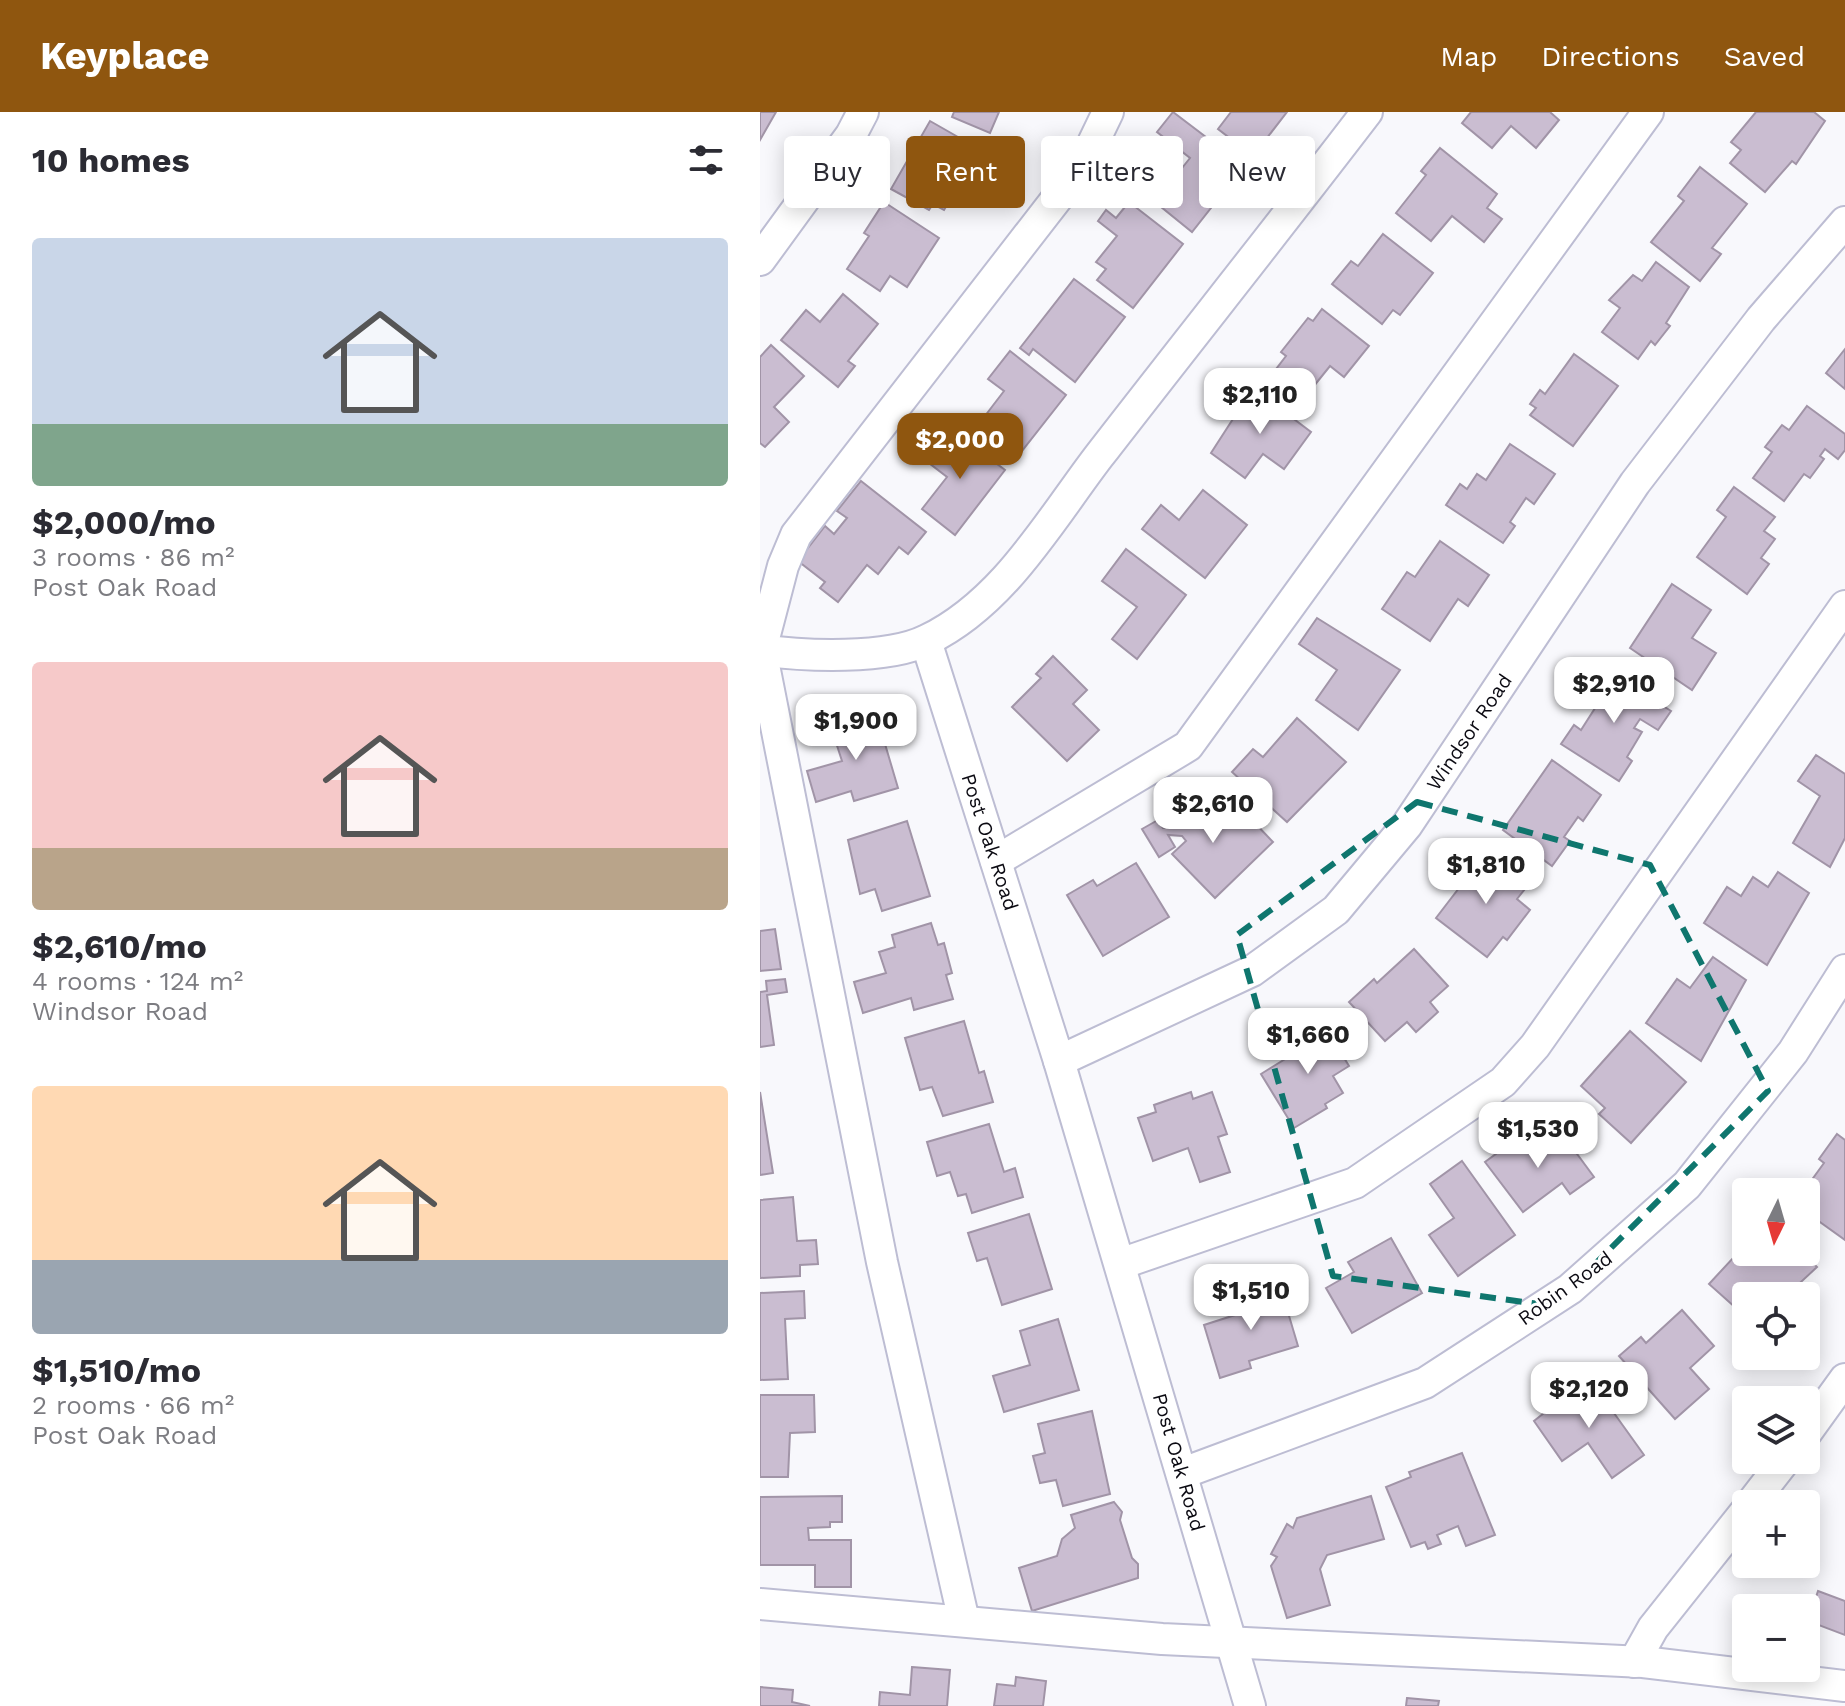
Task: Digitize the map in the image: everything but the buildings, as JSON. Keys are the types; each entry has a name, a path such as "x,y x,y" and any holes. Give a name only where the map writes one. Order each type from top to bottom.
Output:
{"street":[{"path":"760,260 851,135 863,112"},
{"path":"964,1621 882,1262 760,650 783,566 796,535 1082,166 1108,112"},
{"path":"760,650 805,656 866,653 926,641 975,607 1034,546 1098,457 1367,112"},
{"path":"996,861 1188,746 1648,112"},
{"name":"Windsor Road","path":"1059,1061 1252,971 1336,910 1407,825 1635,483 1761,319 1845,222"},
{"path":"1120,1264 1355,1183 1503,1082 1552,1023 1845,606"},
{"name":"Post Oak Road","path":"926,641 1059,1061 1250,1706"},
{"name":"Robin Road","path":"1183,1473 1425,1383 1570,1289 1687,1185 1793,1052 1845,970"},
{"path":"1820,1414 1845,1379"},
{"path":"1762,1490 1774,1474"},
{"path":"1634,1662 1653,1628 1732,1529"},
{"path":"760,1604 1232,1642 1634,1662 1845,1686"}],"highlighted area":[{"path":"1417,802 1650,865 1768,1091 1553,1306 1333,1276 1237,935"}]}
